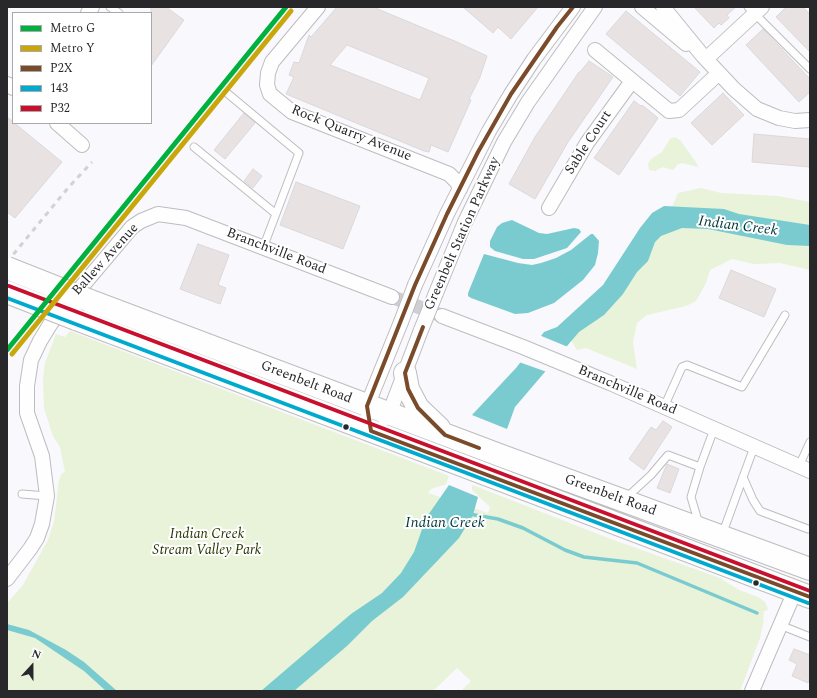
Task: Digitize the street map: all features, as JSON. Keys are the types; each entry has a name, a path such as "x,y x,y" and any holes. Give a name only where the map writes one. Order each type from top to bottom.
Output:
{"main road":[{"name":"Greenbelt Road","path":"7,268 367,406 810,568"},
{"name":"Greenbelt Road","path":"7,292 802,594"},
{"path":"405,373 408,389 418,408 445,435"}],"street":[{"name":"Rock Quarry Avenue","path":"318,7 272,62 268,73 267,85 270,94 292,112 449,174 457,182 460,189"},
{"name":"Greenbelt Station Parkway","path":"367,406 415,285 460,189 511,94 557,27 573,7"},
{"name":"Greenbelt Station Parkway","path":"371,431 389,414 465,222 501,147 528,102 595,7"},
{"path":"642,7 705,57"},
{"path":"663,7 719,73 746,100 761,111 795,122 810,120"},
{"path":"705,57 755,9"},
{"path":"595,50 665,110 674,112 679,110 719,73"},
{"name":"Sable Court","path":"549,208 587,143 632,81"},
{"path":"58,124 82,145"},
{"name":"Branchville Road","path":"158,214 186,218 392,297"},
{"name":"Ballew Avenue","path":"7,580 37,538 42,524 47,496 42,456 27,413 26,386 31,360 51,323 132,227 141,221 158,214"},
{"name":"Branchville Road","path":"442,316 564,364 804,468"},
{"path":"367,406 371,431"},
{"path":"752,691 780,625 802,594"}],"lane":[{"path":"755,9 810,69"},
{"path":"227,93 299,153 264,248"},
{"path":"194,147 276,214"},
{"path":"664,407 682,367 687,365 742,388 785,315"},
{"path":"700,529 691,496 714,428"},
{"path":"804,468 810,442"},
{"path":"722,536 754,446"},
{"path":"622,500 651,475 668,455 700,467"},
{"path":"743,477 752,500 760,511 808,529"},
{"path":"22,494 47,496"},
{"path":"780,625 810,637"}],"green space":[{"path":"675,137 681,141 699,167 682,163 678,164 673,170 663,167 655,171 649,170 648,164 651,159 662,152 670,139"},
{"path":"701,188 721,193 778,196 810,202 810,270 780,263 754,264 732,259 710,270 706,283 696,301 686,306 647,315 637,323 633,343 637,369 586,348 577,350 567,333 663,228 678,193"},
{"name":"Indian Creek Stream Valley Park","path":"70,331 449,476 446,484 431,489 428,493 488,513 490,507 472,490 472,485 608,538 720,578 739,590 758,597 765,602 768,609 764,611 764,620 760,638 740,691 461,691 471,681 457,668 433,691 7,691 7,603 23,585 48,540 54,522 59,480 62,473 65,472 60,447 53,436 44,408 43,378 45,363 56,334 65,337"}],"water":[{"path":"664,206 724,209 739,214 810,225 810,246 787,245 708,229 682,228 661,236 655,242 648,261 637,272 623,294 604,315 579,332 515,407 507,429 472,415 516,368 544,332 557,327 603,285 640,228 652,213"},
{"path":"512,220 539,233 547,234 574,228 579,229 581,232 567,248 534,259 523,259 495,251 490,247 490,241 497,227 502,223"},
{"path":"593,234 599,241 595,265 583,280 554,303 528,313 515,314 468,296 484,254 532,265 556,258 571,250"},
{"name":"Indian Creek","path":"449,485 478,497 473,515 459,538 403,597 372,621 347,646 294,691 261,691 351,614 382,593 401,573 414,552 426,518"},
{"path":"7,624 29,630 66,650 84,662 117,691 106,691 84,671 35,638 7,630"}],"pier":[{"path":"539,335 568,347 547,372 519,362"}],"building":[{"path":"151,7 166,7 184,20 152,65 152,12"},
{"path":"337,7 373,7 487,56 480,77 469,99 471,100 448,152 431,145 429,152 424,151 286,94 294,77 289,75 294,62 299,63 309,35 311,37","holes":["347,45 429,78 420,100 330,65"]},
{"path":"463,7 538,7 511,39 498,27 493,33"},
{"path":"694,7 736,7 727,15 729,18 721,25 719,23 714,28"},
{"path":"786,7 803,7 810,14 810,52 776,17"},
{"path":"626,11 700,72 680,96 606,34"},
{"path":"763,29 810,79 810,92 799,102 746,45"},
{"path":"589,61 613,77 568,142 535,199 509,184 535,137 579,72"},
{"path":"723,93 744,115 712,145 691,123"},
{"path":"634,101 641,106 642,105 658,118 619,175 594,158"},
{"path":"244,113 255,123 225,159 214,150"},
{"path":"7,117 12,121 12,124 16,124 62,162 15,218 7,212"},
{"path":"754,134 810,139 810,167 752,162"},
{"path":"253,169 262,176 253,188 244,181"},
{"path":"296,182 360,206 343,249 280,225"},
{"path":"198,244 229,255 218,285 226,288 220,304 180,289"},
{"path":"731,270 776,289 764,317 719,298"},
{"path":"663,421 672,427 644,470 629,459 651,427 656,430"},
{"path":"667,464 679,469 670,493 657,488"},
{"path":"794,649 810,655 810,677 808,683 792,676 797,664 789,660"}],"waterway":[{"path":"469,514 498,519 523,528 565,550 584,557 637,563 757,613"}],"tunnel":[{"path":"392,297 440,315"}],"railway":[{"path":"7,262 68,188 92,162"}],"metro line":[{"name":"G","path":"7,350 286,7"},
{"name":"Y","path":"12,354 291,11"}],"transit line":[{"name":"P2X","path":"573,7 557,27 511,94 478,152 447,214 415,285 367,406 371,431 810,597"},
{"name":"P32","path":"9,286 810,591"},
{"name":"143","path":"7,298 808,603"},
{"name":"P2X","path":"423,327 405,373 408,389 418,408 445,435 479,448"}]}
